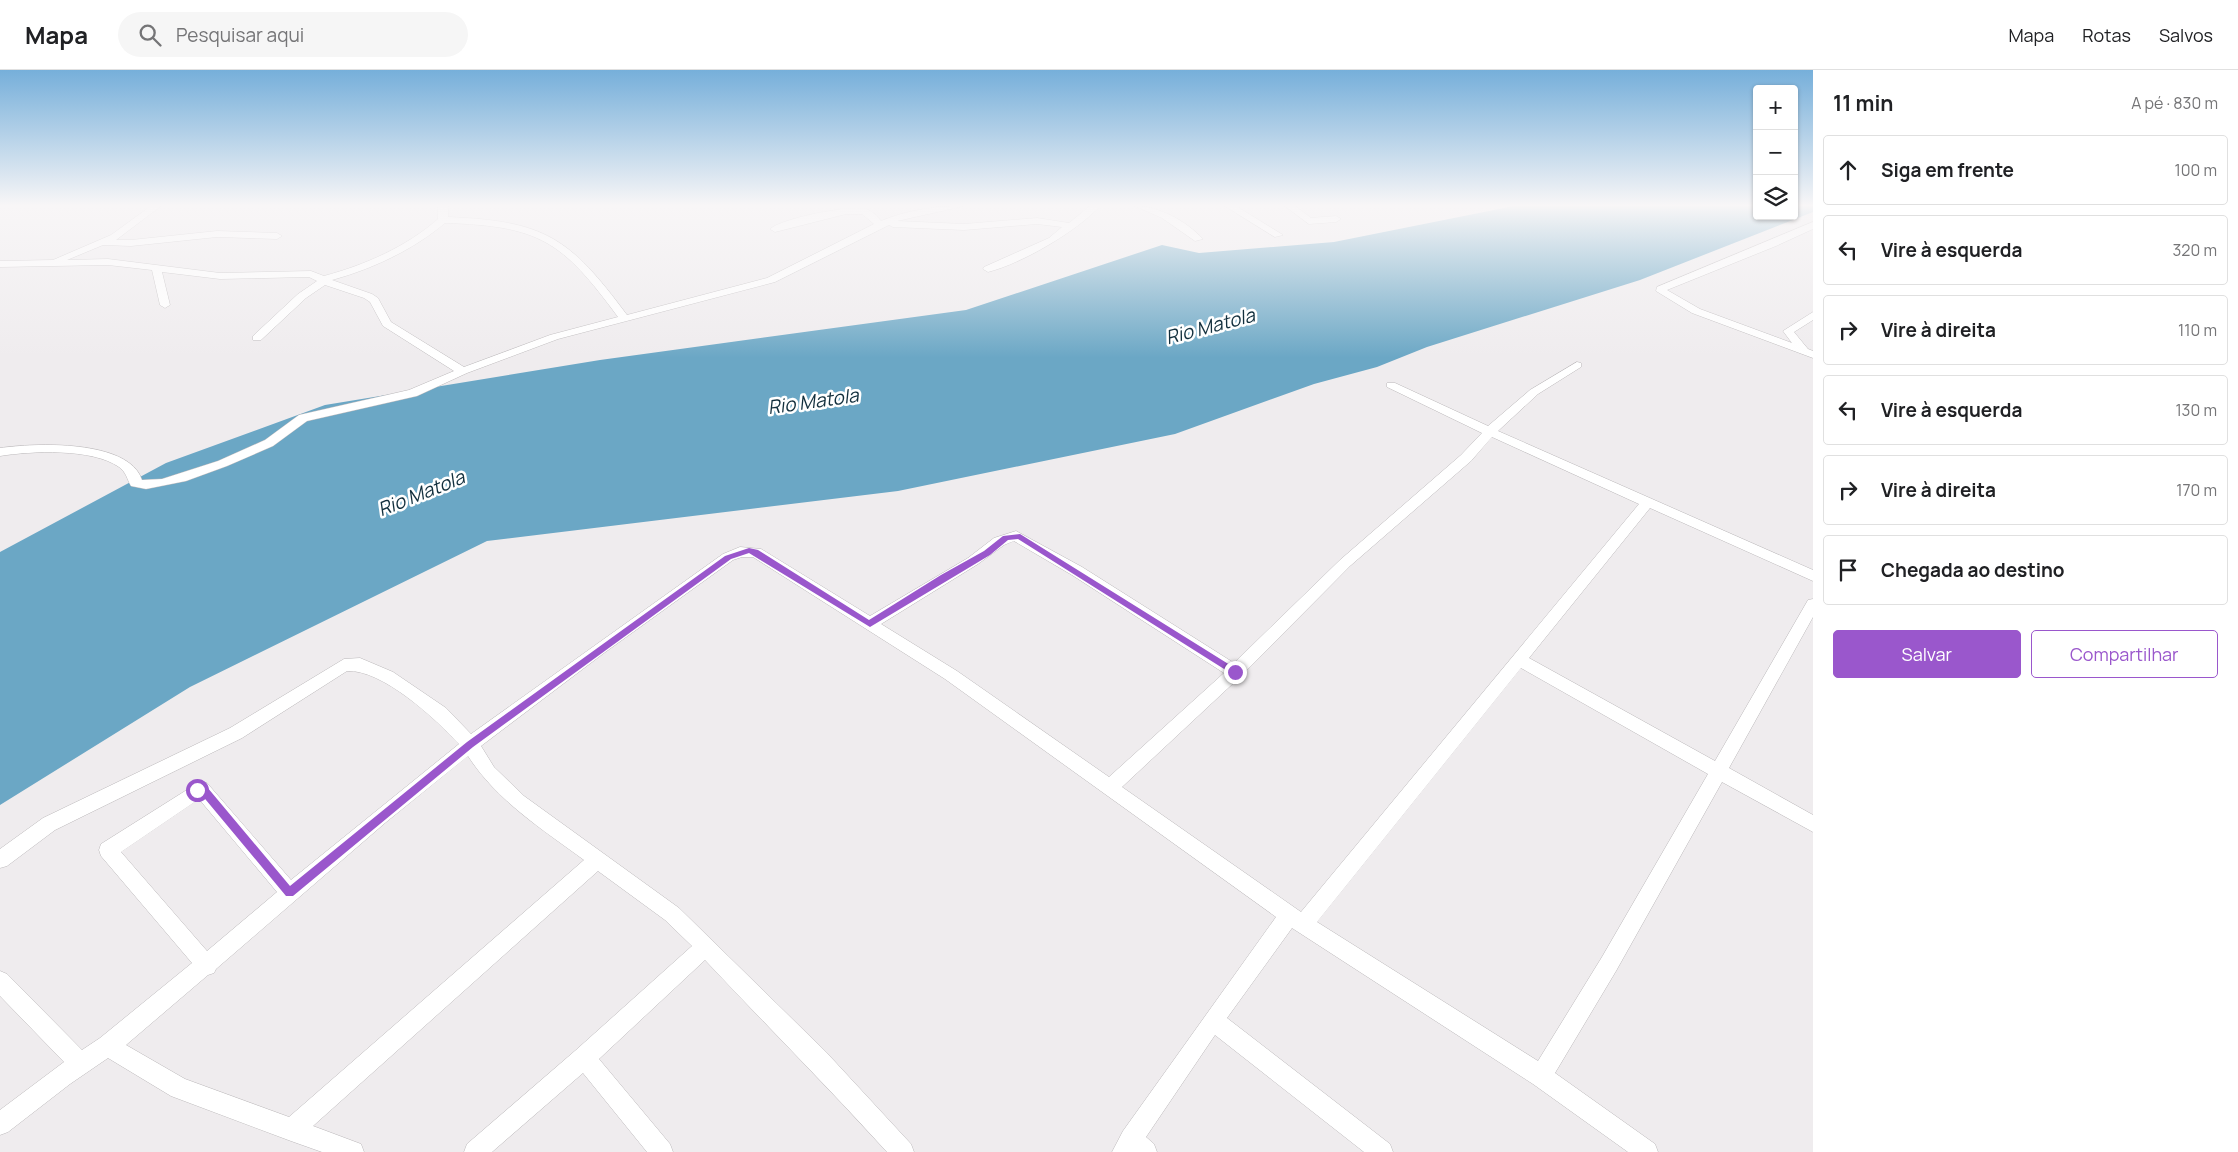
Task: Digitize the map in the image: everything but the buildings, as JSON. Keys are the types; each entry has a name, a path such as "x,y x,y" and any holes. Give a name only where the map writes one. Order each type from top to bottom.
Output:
{"street":[{"path":"51,263 67,256"},
{"path":"257,338 302,296 323,281 383,256"},
{"path":"572,256 624,318"},
{"path":"0,452 24,448 89,452 111,458 126,467 132,472 139,486 158,485 176,481 269,443 304,418 413,393 463,371 554,337 771,280 817,256"},
{"path":"988,269 1017,256"},
{"path":"1742,256 1661,289 1664,295 1696,311 1809,353"},
{"path":"0,264 108,262 247,277 311,274 323,281 368,296 374,300 388,324 396,332 463,371"},
{"path":"156,268 165,305"},
{"path":"1809,353 1788,331 1813,315"},
{"path":"1110,787 1235,672 1346,564 1466,458 1490,432 1534,392 1577,365"},
{"path":"1391,385 1490,432 1813,576"},
{"path":"1133,1148 1213,1020 1296,919 1519,660 1648,502"},
{"path":"870,624 943,577 987,553 1006,537 1016,536 1077,571 1235,672"},
{"path":"0,1124 108,1046 207,966 290,893 470,744 655,608 728,557 740,552 756,552 951,675 1296,919 1541,1076 1647,1152"},
{"path":"1541,1076 1609,964 1813,604"},
{"path":"1519,660 1813,824"},
{"path":"0,860 49,824 236,733 344,665 360,664 386,676 433,708 453,725 470,744 488,772 518,801 672,914 818,1060 893,1149"},
{"path":"207,966 108,850 201,788 290,893"},
{"path":"291,1130 598,860"},
{"path":"475,1152 584,1058 706,946"},
{"path":"0,980 81,1064"},
{"path":"1213,1020 1382,1152"},
{"path":"108,1046 180,1088 353,1152"},
{"path":"584,1058 662,1152"}],"water":[{"name":"Rio Matola","path":"1127,256 1700,256 1640,280 1427,347 1377,367 1314,384 1175,434 898,491 487,541 190,687 0,805 0,552 166,463 325,405 600,360 966,310"}],"route":[{"path":"197,790 201,788 203,790 290,893 470,744 655,608 728,557 740,552 756,552 870,624 943,577 987,553 1006,537 1020,537 1077,571 1235,672"}]}
